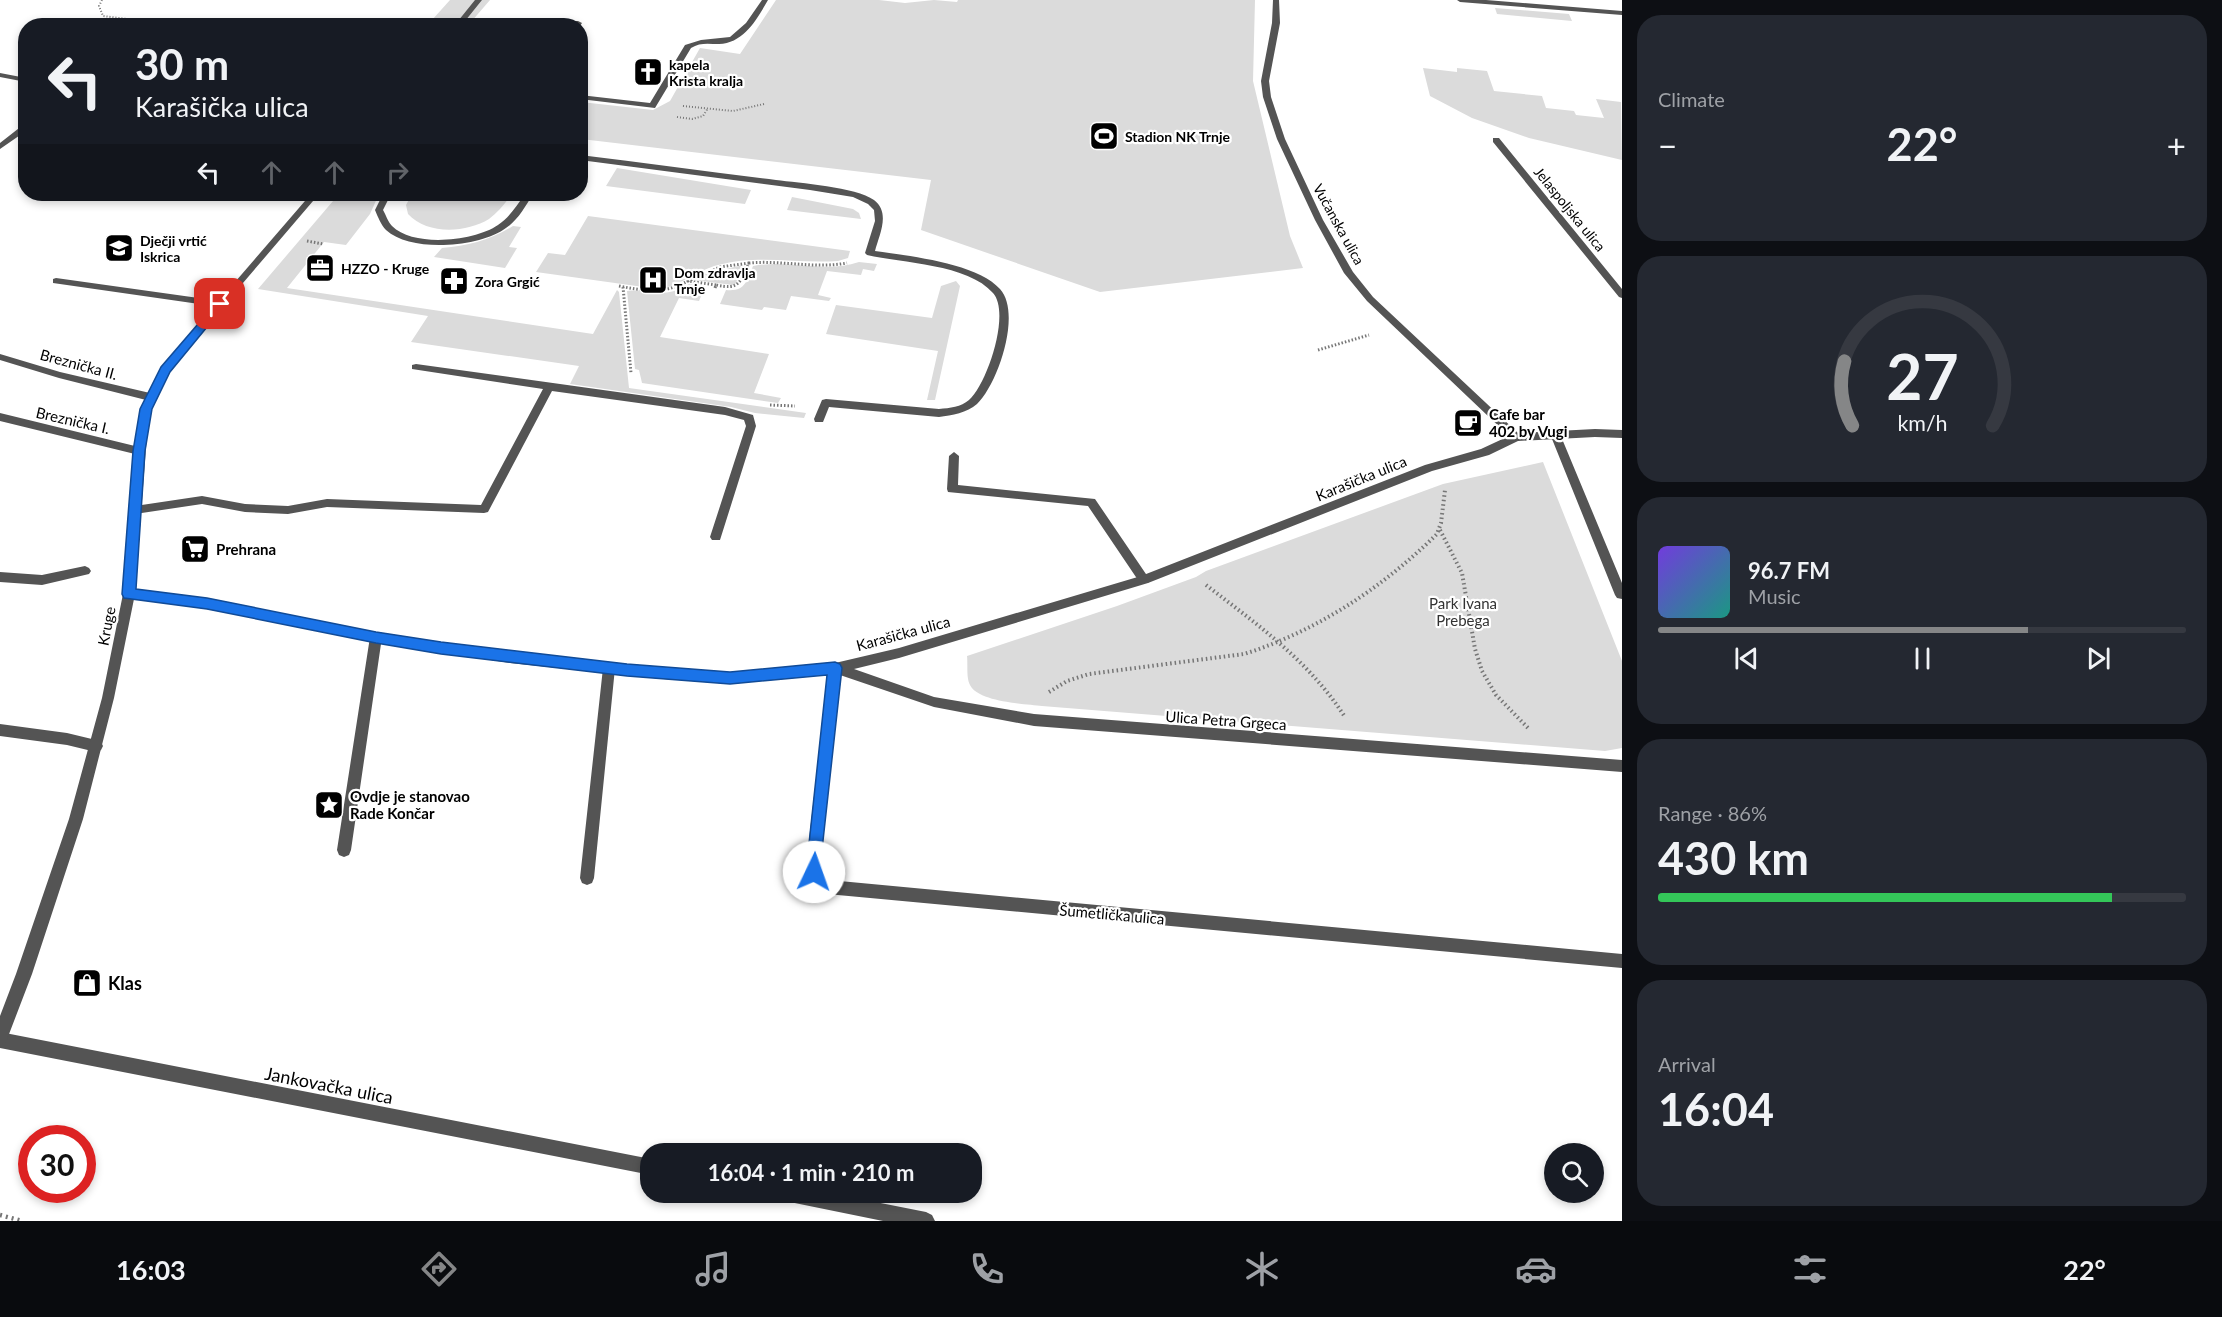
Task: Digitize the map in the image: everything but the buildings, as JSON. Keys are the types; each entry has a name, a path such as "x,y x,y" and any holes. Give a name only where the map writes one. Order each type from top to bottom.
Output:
{"street":[{"path":"464,18 479,0"},
{"path":"588,98 652,106 656,103 688,47 698,42 732,39 744,29 765,0"},
{"name":"Vučanska ulica","path":"1276,0 1276,23 1265,81 1267,97 1281,139 1321,223 1349,273 1370,298 1516,437"},
{"path":"1460,0 1622,14"},
{"path":"1601,0 1608,12"},
{"path":"0,75 18,78"},
{"path":"0,147 18,133"},
{"name":"Jelaspoljska ulica","path":"1496,140 1622,295"},
{"path":"588,158 855,195 871,202 878,210 879,221 870,253 949,268 986,283 1000,293 1004,312 999,352 975,400 958,411 921,413 826,403 819,419"},
{"name":"Kruge","path":"0,1038 4,1015 57,878 96,746 116,663 129,594 139,451 143,421 150,397 165,370 309,201"},
{"path":"384,201 379,210 391,230 415,239 446,242 480,237 498,230 512,219 524,201"},
{"path":"56,281 220,304"},
{"name":"Breznička II.","path":"0,357 58,375 150,397"},
{"path":"416,367 725,411 749,418 751,426 716,537"},
{"path":"135,510 202,500 244,507 288,510 327,503 484,509 549,387"},
{"name":"Breznička I.","path":"0,417 139,451"},
{"path":"1556,434 1621,595"},
{"name":"Karašička ulica","path":"129,594 207,604 376,637 510,658 730,678 835,668 909,650 1186,566 1429,468 1485,452 1516,437 1556,434 1622,434"},
{"path":"954,456 952,489 1091,502 1144,580"},
{"path":"0,577 42,580 85,570"},
{"path":"344,850 376,637"},
{"path":"587,878 609,668"},
{"name":"Ulica Petra Grgeca","path":"835,668 934,702 1034,720 1622,766"},
{"name":"Šumetlička ulica","path":"835,668 814,852 814,872 821,884 826,887 1622,961"},
{"path":"0,730 68,739 96,746"},
{"name":"Jankovačka ulica","path":"0,1038 640,1165"},
{"path":"835,1203 926,1221"}],"path":[{"path":"102,0 99,6 103,16 119,18"},
{"path":"656,103 733,111 764,104"},
{"path":"310,242 323,244"},
{"path":"619,286 660,291 674,289 720,267 786,261 826,265 845,264 870,253"},
{"path":"688,281 730,288 739,284 749,263"},
{"path":"1318,350 1398,327"},
{"path":"1429,468 1443,484 1445,491 1440,530 1455,556 1464,580 1473,638 1483,674 1496,694 1516,717 1565,762"},
{"path":"1034,720 1049,692 1060,683 1108,671 1243,654 1279,641 1322,621 1359,598 1403,565 1440,530"},
{"path":"1186,566 1196,577 1279,641 1307,668 1338,704 1362,747"},
{"path":"0,1215 22,1221"}],"green space":[{"path":"450,0 490,0 474,18 434,18"},
{"name":"Stadion NK Trnje","path":"776,0 879,0 905,3 934,0 957,2 958,0 1255,0 1253,81 1290,236 1303,268 1100,292 921,230 931,180 588,140 588,103 653,110 670,101 700,48 740,54"},
{"path":"1495,8 1569,14 1572,21 1497,14"},
{"path":"1423,68 1457,72 1457,68 1487,71 1494,91 1542,96 1546,108 1574,111 1576,115 1604,118 1596,99 1621,102 1622,160 1529,138 1472,118 1430,96"},
{"path":"617,168 751,190 745,204 606,186"},
{"path":"792,197 853,209 859,213 861,219 787,210"},
{"path":"333,201 376,201 370,214 346,245 324,242 287,288 593,334 617,290 629,388 806,413 804,418 755,413 731,407 570,384 579,366 411,342 428,316 258,289"},
{"path":"408,201 507,201 489,219 480,224 447,230 425,226 416,221 408,214 406,205"},
{"path":"588,216 850,251 848,258 838,261 748,260 733,262 710,267 674,285 658,289 536,272 548,253 565,255"},
{"path":"513,226 521,227 509,247 517,248 505,268 434,257 442,248 479,242"},
{"path":"859,262 877,264 874,271 863,269 861,275 827,271 818,295 831,298 829,301 791,296 786,310 764,307 762,310 720,304 726,290 737,289 744,284 753,266 780,264 833,267"},
{"path":"743,265 733,285 694,280 709,273"},
{"path":"956,281 960,286 935,400 927,400 938,351 826,334 836,305 932,318 941,286"},
{"path":"689,284 705,287 699,301 679,298 660,337 769,354 754,393 781,398 778,403 642,383 639,370 635,369 627,291 663,293"},
{"name":"Park Ivana Prebega","path":"1543,462 1622,661 1622,748 1605,751 1025,704 992,699 975,691 970,685 967,656 1117,606 1443,484"}],"place":[{"name":"kapela Krista kralja","path":"648,72"},
{"name":"Stadion NK Trnje","path":"1104,136"},
{"name":"Dječji vrtić Iskrica","path":"119,248"},
{"name":"HZZO - Kruge","path":"320,268"},
{"name":"Dom zdravlja Trnje","path":"653,280"},
{"name":"Zora Grgić","path":"454,281"},
{"name":"Cafe bar 402 by Vugi","path":"1468,423"},
{"name":"Prehrana","path":"195,549"},
{"name":"Ovdje je stanovao Rade Končar","path":"329,805"},
{"name":"Klas","path":"87,983"}],"route":[{"path":"220,304 165,370 146,409 139,451 129,594 207,604 376,637 510,658 663,674 730,678 835,668 814,852 814,872"}]}
